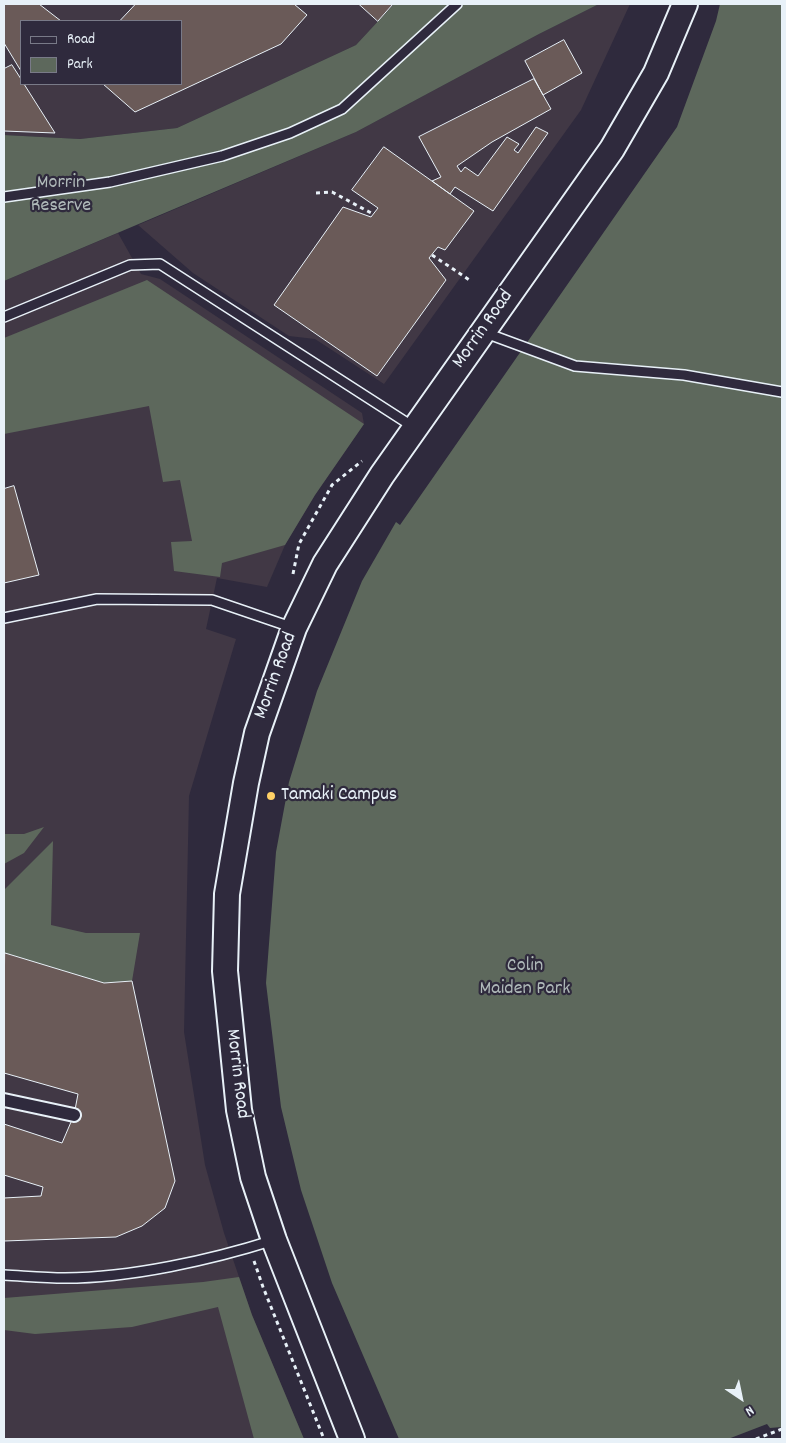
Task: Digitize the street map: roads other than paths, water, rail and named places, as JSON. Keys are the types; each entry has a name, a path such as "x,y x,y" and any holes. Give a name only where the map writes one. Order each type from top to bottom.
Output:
{"main road":[{"name":"Morrin Road","path":"352,1439 274,1240 253,1177 239,1110 231,1042 226,970 227,894 242,800 256,733 294,628 325,564 352,519 576,202 637,109 656,73 685,4"}],"street":[{"path":"4,1100 74,1115"}],"lane":[{"path":"4,197 110,182 222,156 290,133 342,109 457,4"},
{"path":"4,316 130,265 160,264 415,428"},
{"path":"483,332 575,366 684,375 782,392"},
{"path":"4,618 97,599 212,600 294,628"},
{"path":"4,1275 66,1278 116,1274 239,1252 274,1240"}],"place":[{"name":"Tamaki Campus","path":"271,796"}],"park label":[{"name":"Morrin Reserve","path":"61,196"},
{"name":"Colin Maiden Park","path":"525,978"}]}
